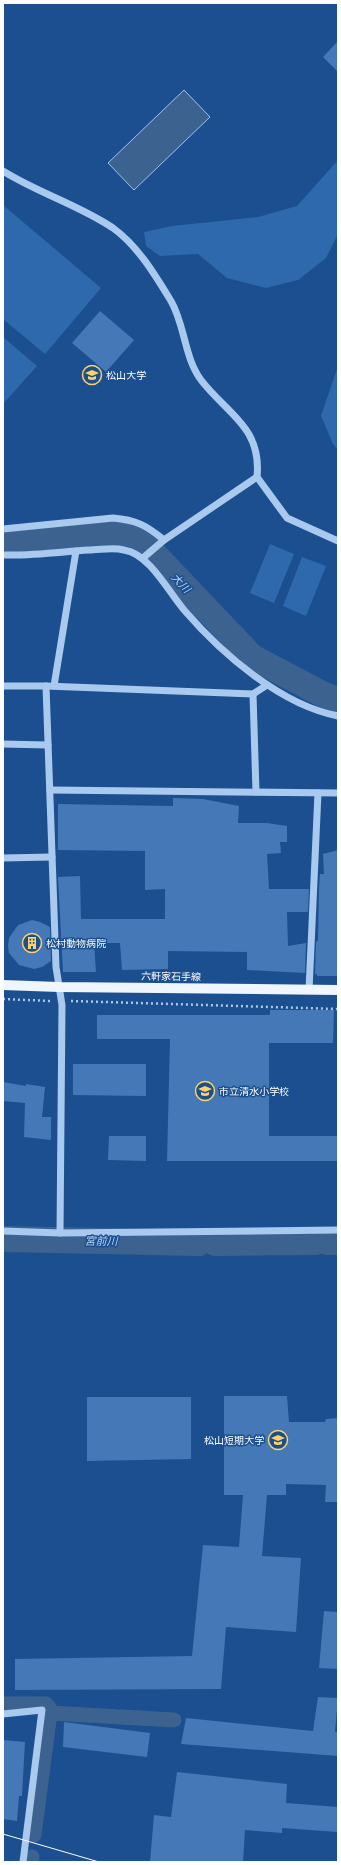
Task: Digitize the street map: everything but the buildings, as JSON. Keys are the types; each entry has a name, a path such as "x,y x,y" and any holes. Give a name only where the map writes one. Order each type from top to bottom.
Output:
{"main road":[{"name":"六軒家石手線","path":"3,985 338,990"}],"street":[{"path":"3,171 18,180 85,212 113,228 130,244 157,277 173,304 194,368 201,380 237,416 248,430 259,462 257,477 287,518 338,541"},
{"path":"145,556 162,541 257,477"},
{"path":"3,529 113,518 126,519 147,526 162,541"},
{"path":"3,555 125,550 145,556 184,611 204,632 267,685 305,706 338,716"},
{"path":"60,1233 61,1001 56,967 48,744 50,686 76,551"},
{"path":"3,686 50,686 253,694 267,685"},
{"path":"253,694 256,792"},
{"path":"3,744 48,744"},
{"path":"50,790 338,793"},
{"path":"309,990 318,793"},
{"path":"3,858 52,857"},
{"path":"3,1231 60,1233 338,1230"},
{"path":"3,1714 42,1710 23,1862"}],"path":[{"path":"3,999 338,1009"}],"shaded area":[{"path":"184,90 210,117 134,190 108,163"},
{"path":"338,160 338,234 326,258 298,280 266,288 227,278 198,254 160,256 146,246 144,232 172,226 258,217 297,206"},
{"path":"3,205 101,288 45,354 3,319"},
{"path":"3,337 37,366 3,404"},
{"path":"338,366 338,450 333,444 321,416"},
{"path":"270,544 294,554 274,603 250,593"},
{"path":"302,557 326,566 306,616 283,606"}],"waterway":[{"name":"大川","path":"3,541 87,533 120,533 136,535 252,657 322,694 338,700"},
{"name":"宮前川","path":"3,1239 199,1243"},
{"name":"宮前川","path":"215,1243 315,1242"},
{"name":"宮前川","path":"327,1242 338,1242"},
{"path":"3,1704 46,1704 49,1707 50,1713 174,1720"},
{"path":"34,1835 50,1713"},
{"path":"31,1862 32,1857"}],"tram line":[{"path":"3,1834 99,1862"}],"place":[{"name":"松山大学","path":"92,375"},
{"name":"松村動物病院","path":"32,943"},
{"name":"市立清水小学校","path":"205,1091"},
{"name":"松山短期大学","path":"278,1440"}]}
